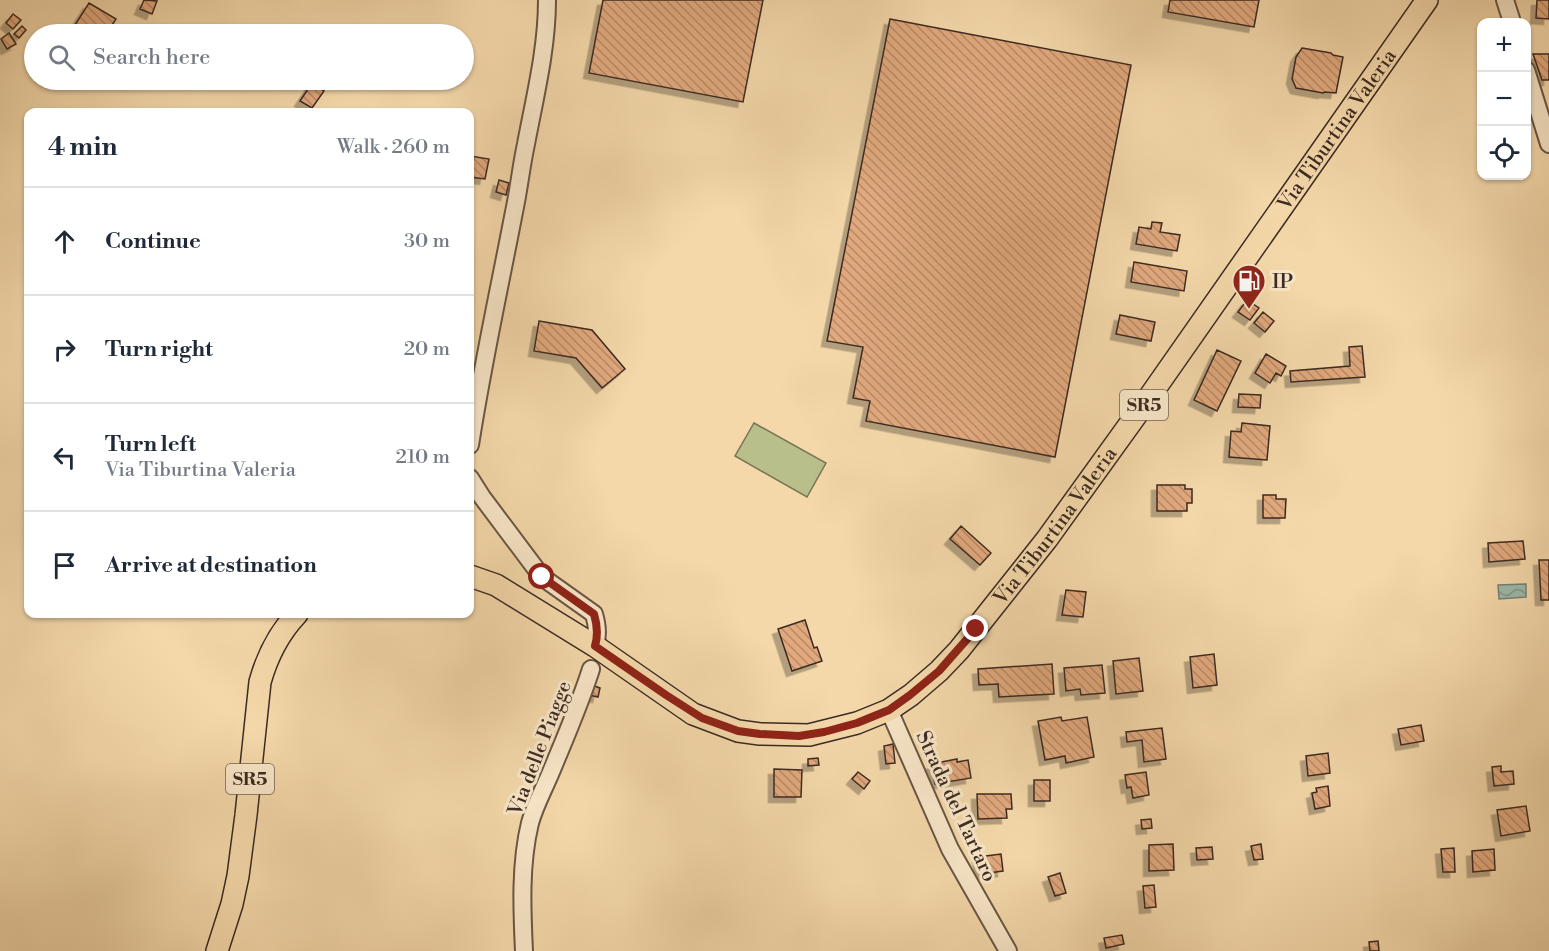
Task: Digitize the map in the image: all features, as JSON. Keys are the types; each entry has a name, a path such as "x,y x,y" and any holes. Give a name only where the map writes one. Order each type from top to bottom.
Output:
{"main road":[{"name":"Via Tiburtina Valeria","path":"474,577 496,585 595,646 693,714 738,731 809,735 857,723 889,710 948,662 1035,555 1131,424 1427,0"},
{"name":"SR5","path":"217,951 238,876 260,682 274,647 294,618"}],"street":[{"path":"474,421 525,145 541,71 547,0"},
{"path":"1505,0 1511,18"},
{"path":"1529,72 1542,94 1549,144"},
{"path":"474,484 542,577 594,614 597,641 595,646"},
{"name":"Via delle Piagge","path":"524,951 523,883 530,824 539,797 584,692 591,669"},
{"name":"Strada del Tartaro","path":"889,710 950,849 1008,951"}],"green space":[{"path":"754,423 826,463 807,497 735,456"}],"water":[{"path":"1526,584 1526,597 1499,599 1498,585"}],"building":[{"path":"144,0 157,1 152,14 140,9"},
{"path":"603,0 763,0 743,102 589,73"},
{"path":"1170,0 1259,0 1254,27 1168,12"},
{"path":"1537,0 1549,0 1549,19 1536,18"},
{"path":"89,3 116,19 113,24 76,24"},
{"path":"13,14 21,20 13,29 6,23"},
{"path":"890,19 1131,65 1055,457 866,421 870,401 853,398 863,347 827,341"},
{"path":"22,26 24,28 24,32 19,38 14,34"},
{"path":"9,33 16,44 7,49 1,39"},
{"path":"1302,48 1343,57 1336,93 1296,88 1292,79 1296,57"},
{"path":"1533,54 1549,54 1549,80 1542,80"},
{"path":"307,90 324,91 312,108 300,101"},
{"path":"474,157 489,159 485,179 474,178"},
{"path":"499,180 509,183 506,195 496,192"},
{"path":"1152,222 1162,223 1160,232 1180,235 1177,251 1136,244 1139,227 1151,229"},
{"path":"1134,262 1187,271 1184,291 1131,282"},
{"name":"IP","path":"1247,300 1259,308 1250,320 1238,312"},
{"path":"1263,312 1274,321 1265,332 1254,323"},
{"path":"1120,315 1155,322 1151,341 1116,334"},
{"path":"539,321 592,330 625,369 602,388 576,358 534,351"},
{"path":"1362,346 1365,377 1291,382 1290,371 1350,366 1349,347"},
{"path":"1217,350 1241,361 1217,411 1194,400"},
{"path":"1266,354 1286,366 1281,376 1276,373 1270,383 1255,373"},
{"path":"1239,394 1261,395 1260,408 1238,407"},
{"path":"1242,423 1270,426 1267,460 1229,457 1231,431 1241,432"},
{"path":"1157,485 1185,485 1185,489 1192,489 1192,503 1187,503 1187,511 1157,511"},
{"path":"1263,495 1276,495 1276,499 1286,499 1285,518 1263,518"},
{"path":"961,526 991,553 980,565 950,539"},
{"path":"1523,541 1525,559 1489,562 1488,543"},
{"path":"1539,560 1549,560 1549,600 1541,600"},
{"path":"1066,590 1086,592 1083,617 1062,615"},
{"path":"805,620 814,648 817,647 822,661 792,671 778,629"},
{"path":"1214,654 1217,685 1193,688 1190,657"},
{"path":"1139,658 1143,691 1116,694 1113,661"},
{"path":"1052,664 1054,694 999,697 998,684 979,685 978,669"},
{"path":"1102,665 1105,693 1081,695 1080,689 1066,691 1064,668"},
{"path":"592,685 600,688 598,697 589,695"},
{"path":"1061,717 1062,721 1087,717 1094,757 1066,763 1065,756 1045,760 1038,721"},
{"path":"1421,725 1424,741 1401,745 1398,729"},
{"path":"1162,728 1166,759 1144,762 1142,740 1127,742 1126,732"},
{"path":"893,744 895,763 886,764 884,746"},
{"path":"1328,753 1330,773 1308,776 1306,756"},
{"path":"818,758 819,765 808,766 808,759"},
{"path":"957,759 957,762 968,760 971,778 935,784 931,764"},
{"path":"1501,766 1501,772 1513,771 1514,784 1494,786 1492,767"},
{"path":"774,769 802,770 801,797 774,797"},
{"path":"858,772 870,781 864,789 852,779"},
{"path":"1146,772 1149,795 1133,798 1131,787 1127,788 1125,775"},
{"path":"1034,780 1050,780 1050,801 1034,801"},
{"path":"1328,786 1330,806 1315,809 1312,793 1317,792 1316,788"},
{"path":"977,794 1011,794 1012,809 1006,809 1007,818 978,819"},
{"path":"1526,806 1530,831 1501,836 1497,810"},
{"path":"1151,819 1152,828 1142,829 1141,820"},
{"path":"1173,844 1174,870 1149,871 1149,845"},
{"path":"1261,844 1263,859 1254,860 1251,846"},
{"path":"1212,847 1213,859 1197,860 1196,848"},
{"path":"1454,848 1455,872 1443,872 1441,849"},
{"path":"1494,849 1495,870 1473,872 1472,851"},
{"path":"1001,854 1003,871 981,874 978,857"},
{"path":"1060,873 1066,893 1055,896 1048,877"},
{"path":"1154,885 1156,907 1145,908 1143,886"},
{"path":"1122,935 1124,944 1106,948 1104,938"},
{"path":"1378,941 1379,951 1370,951 1369,942"}],"place":[{"name":"IP","path":"1249,310"}],"route":[{"path":"542,577 594,614 597,641 595,646 693,714 738,731 760,734 809,735 857,723 889,710 939,671 976,629"}]}
